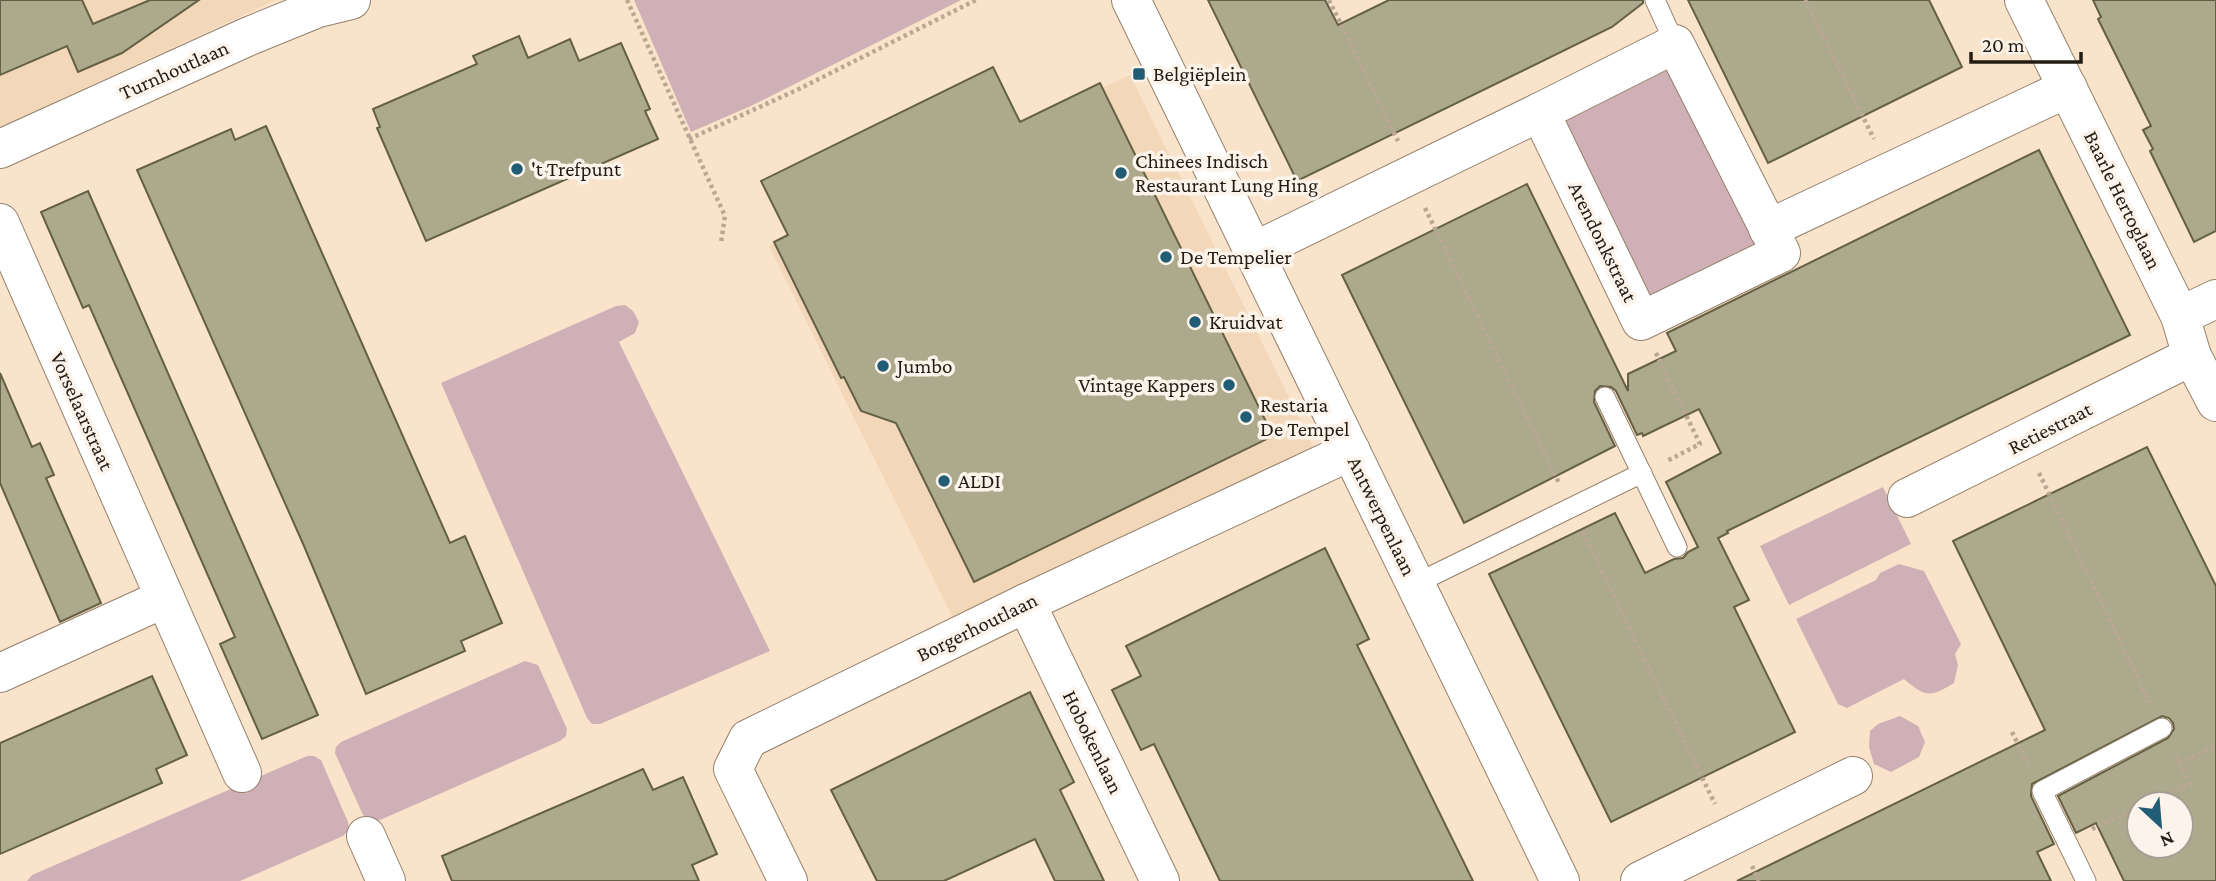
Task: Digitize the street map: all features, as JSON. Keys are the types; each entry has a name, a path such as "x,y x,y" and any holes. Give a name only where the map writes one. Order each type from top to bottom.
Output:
{"street":[{"name":"Antwerpenlaan","path":"1131,0 1560,881"},
{"name":"Baarle Hertoglaan","path":"2024,0 2180,316 2192,356 2216,402"},
{"name":"Turnhoutlaan","path":"0,149 328,3"},
{"path":"1253,252 1675,44"},
{"name":"Arendonkstraat","path":"1540,112 1641,321 1781,253 1675,44"},
{"path":"1768,229 2068,88"},
{"name":"Vorselaarstraat","path":"0,223 242,774"},
{"path":"2180,316 2216,299"},
{"name":"Retiestraat","path":"1907,498 2192,356"},
{"name":"Borgerhoutlaan","path":"788,881 733,769 748,740 1026,603 1351,451"},
{"path":"0,673 165,598"},
{"name":"Hobokenlaan","path":"1026,603 1160,881"},
{"path":"1640,881 1853,776"},
{"path":"366,836 386,881"}],"lane":[{"path":"1655,0 1675,44"},
{"path":"1605,397 1677,547"},
{"path":"1415,584 1642,473"},
{"path":"2086,881 2042,791 2162,728"}],"path":[{"path":"627,0 725,216 721,243"},
{"path":"689,139 797,90 976,0"},
{"path":"1329,0 1398,139"},
{"path":"1805,0 1863,116"},
{"path":"1641,321 1700,444 1642,473"},
{"path":"2024,441 2190,784 2177,790"},
{"path":"2012,732 2042,791"},
{"path":"2179,763 2216,745"},
{"path":"2066,841 2125,814"}],"shaded area":[{"path":"0,0 276,0 0,127"},
{"path":"634,0 961,0 753,105 691,132"},
{"path":"1664,64 1762,242 1655,307 1561,115"},
{"path":"1130,75 1318,456 955,622 769,246"},
{"path":"625,305 633,311 639,322 635,333 619,342 770,651 600,724 592,724 587,718 441,383 616,306"},
{"path":"1883,487 1911,544 1789,605 1760,546"},
{"path":"1899,564 1924,571 1961,644 1955,654 1958,665 1954,683 1928,693 1904,679 1847,708 1838,704 1796,619 1876,580 1880,573"},
{"path":"525,661 538,665 567,729 566,736 380,820 370,821 363,815 335,753 341,742"},
{"path":"1900,716 1918,726 1925,742 1919,757 1891,772 1874,764 1869,747 1870,731 1878,724"},
{"path":"307,756 321,760 348,822 349,830 343,836 240,881 27,881 32,875"}],"building":[{"path":"0,0 82,0 93,24 150,0 199,0 122,53 78,72 67,46 0,75"},
{"path":"1208,0 1325,0 1338,25 1389,0 1643,0 1643,3 1612,27 1297,181"},
{"path":"1688,0 1929,0 1962,67 1768,163"},
{"path":"2093,0 2216,0 2216,231 2194,242 2150,151 2153,149 2143,130 2151,126 2098,19 2101,17"},
{"path":"519,36 528,58 570,39 579,61 621,43 650,109 645,111 658,139 426,241 377,128 380,127 373,109 477,64 473,56"},
{"path":"993,67 1020,122 1100,83 1273,436 974,582 896,423 861,411 844,377 841,378 774,242 788,235 761,181"},
{"path":"266,126 450,543 465,536 502,623 461,641 465,651 366,694 304,546 137,170 231,129 235,140"},
{"path":"2039,150 2130,335 1727,531 1728,533 1718,538 1749,600 1734,607 1795,732 1611,822 1489,574 1615,513 1645,573 1674,559 1683,558 1698,547 1666,482 1721,453 1699,409 1643,436 1642,433 1637,435 1616,391 1611,387 1600,386 1595,391 1594,402 1615,446 1464,523 1342,275 1527,184 1628,391 1628,374 1676,351 1667,333"},
{"path":"88,191 318,715 262,739 220,644 235,637 89,305 83,308 41,212"},
{"path":"0,373 32,447 40,443 54,475 46,478 101,603 60,622 0,483"},
{"path":"2147,447 2216,586 2216,881 2124,881 2096,823 2076,833 2058,796 2168,738 2174,729 2173,723 2162,716 2032,784 2031,796 2054,844 2037,852 2051,881 1737,881 2045,730 1953,541"},
{"path":"1325,548 1369,639 1357,645 1473,881 1220,881 1154,744 1141,750 1112,690 1141,676 1126,646"},
{"path":"152,676 187,755 156,769 162,783 0,854 0,743"},
{"path":"1030,692 1074,782 1060,790 1104,881 1055,881 1035,839 944,881 877,881 831,790"},
{"path":"643,769 653,790 683,777 717,854 692,865 699,881 452,881 442,856"}],"place":[{"name":"Belgiëplein","path":"1139,74"},
{"name":"'t Trefpunt","path":"517,169"},
{"name":"Chinees Indisch Restaurant Lung Hing","path":"1121,173"},
{"name":"De Tempelier","path":"1166,257"},
{"name":"Kruidvat","path":"1195,322"},
{"name":"Jumbo","path":"883,366"},
{"name":"Vintage Kappers","path":"1229,385"},
{"name":"Restaria De Tempel","path":"1246,417"},
{"name":"ALDI","path":"944,481"}]}
